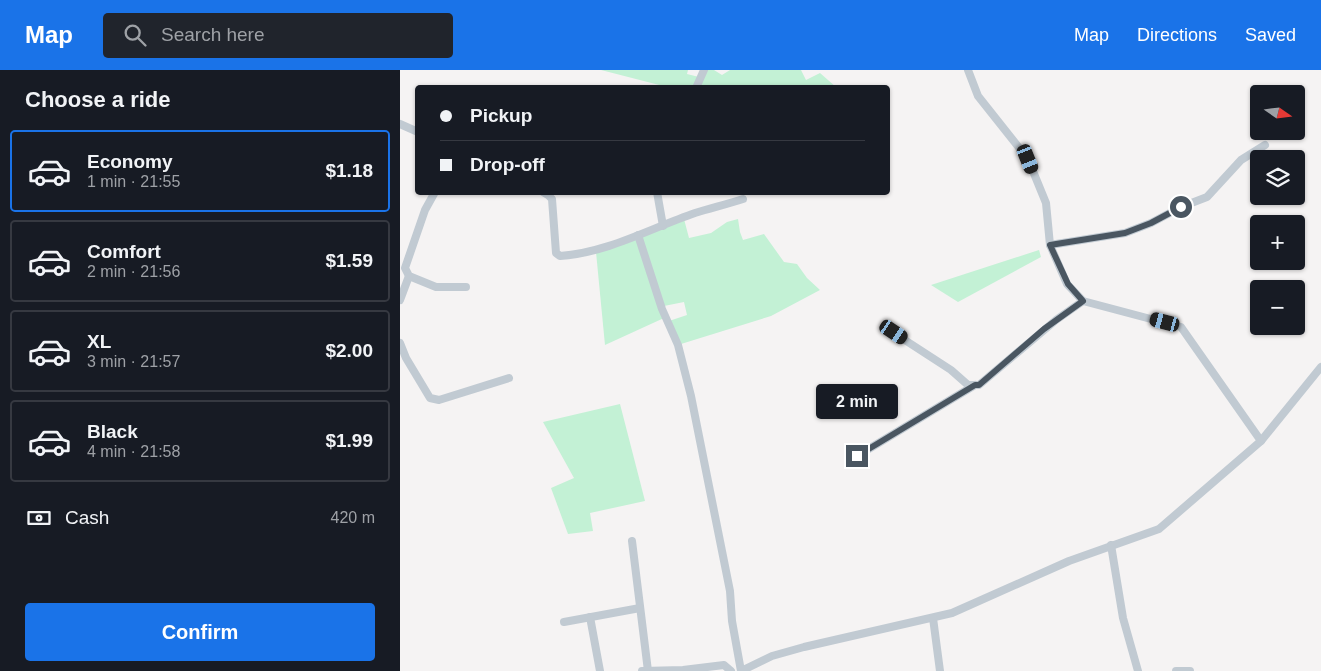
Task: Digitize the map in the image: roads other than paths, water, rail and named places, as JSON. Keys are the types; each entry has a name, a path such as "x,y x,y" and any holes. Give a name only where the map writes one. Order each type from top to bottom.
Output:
{"street":[{"path":"697,85 704,70"},
{"path":"968,70 978,96 1028,159 1046,203 1050,245 1068,284 1083,301 1182,326 1261,441"},
{"path":"400,124 415,131"},
{"path":"1050,245 1125,233 1207,197 1241,160 1265,145"},
{"path":"433,195 425,210 405,268 409,276 436,286 466,287"},
{"path":"548,195 552,200 556,253 560,256 600,248 696,213 744,199"},
{"path":"658,195 663,226"},
{"path":"638,235 662,308 678,345 691,396 730,591 732,621 741,671 772,656 804,647 952,613 1069,561 1159,529 1261,441 1321,367"},
{"path":"400,300 409,276"},
{"path":"894,332 951,370 968,385 979,385 1056,320 1083,301"},
{"path":"400,343 406,358 430,398 439,400 509,378"},
{"path":"857,456 975,385"},
{"path":"632,541 648,671"},
{"path":"1111,545 1123,618 1138,671"},
{"path":"564,622 640,608"},
{"path":"590,617 600,671"},
{"path":"933,618 940,671"},
{"path":"642,671 682,670 724,665 731,671"},
{"path":"1176,671 1190,671"}]}
